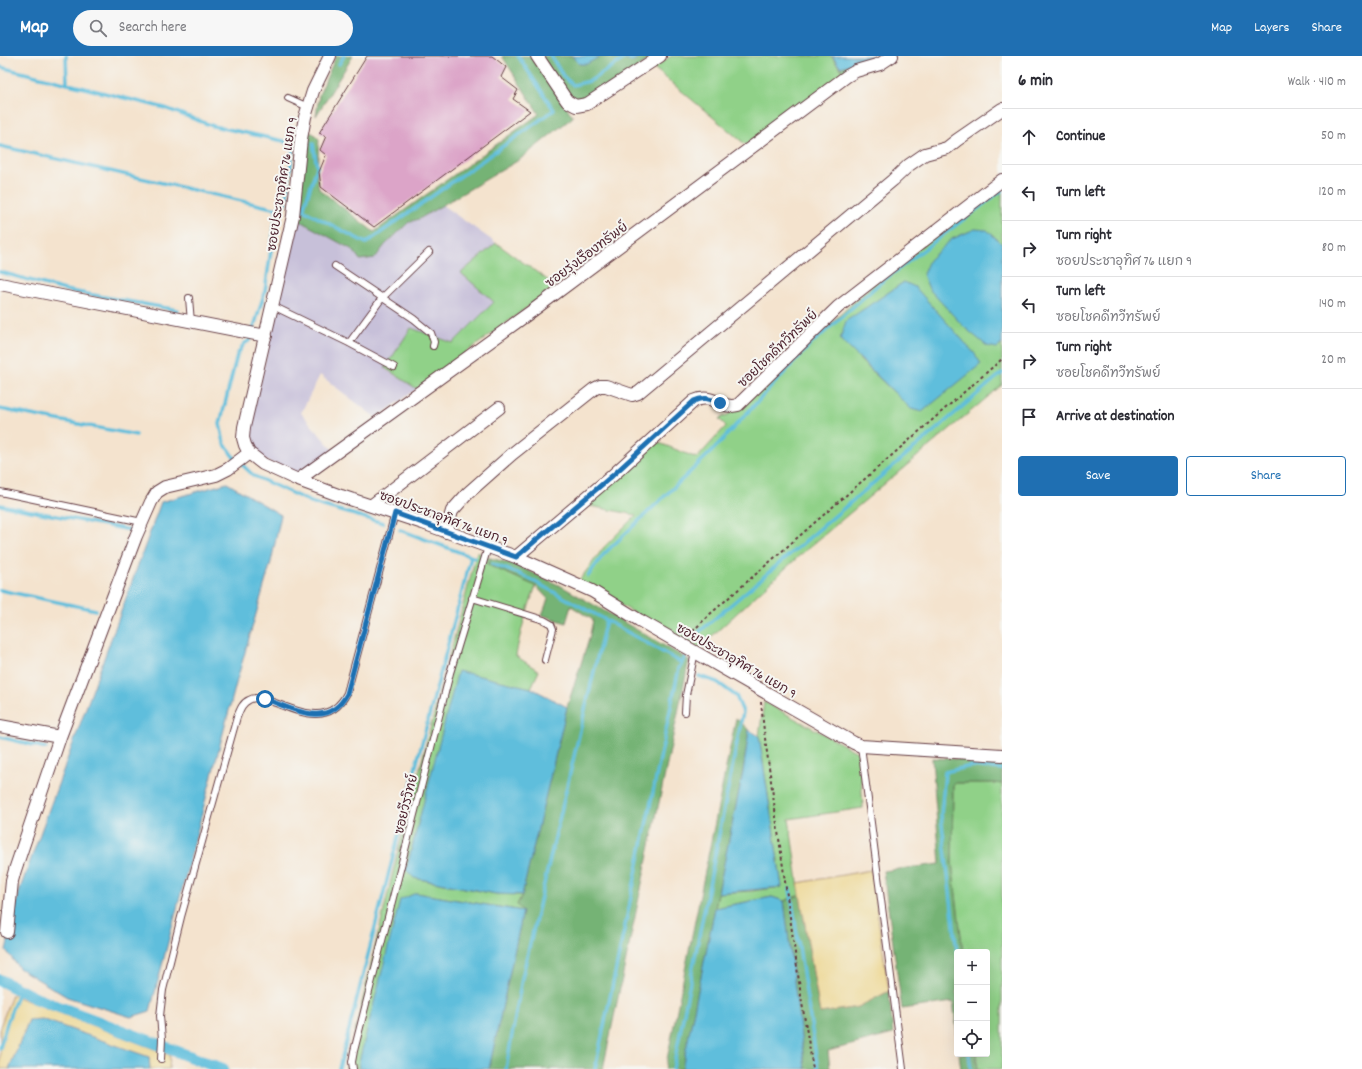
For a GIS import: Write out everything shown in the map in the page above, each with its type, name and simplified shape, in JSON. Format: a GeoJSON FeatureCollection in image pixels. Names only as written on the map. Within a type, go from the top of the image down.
{"type":"FeatureCollection","features":[{"type":"Feature","properties":{"kind":"street","name":"ซอยประชาอุทิศ 76 แยก 9"},"geometry":{"type":"LineString","coordinates":[[330,56],[313,91],[301,139],[293,216],[244,427],[244,445],[249,453],[263,464],[298,480],[516,557],[592,591],[844,738],[861,746],[1002,755]]}},
{"type":"Feature","properties":{"kind":"street"},"geometry":{"type":"LineString","coordinates":[[537,56],[567,101],[576,106],[587,104],[660,56]]}},
{"type":"Feature","properties":{"kind":"street","name":"ซอยรุ่งเรืองทรัพย์"},"geometry":{"type":"LineString","coordinates":[[298,480],[532,311],[847,76],[856,71],[880,64],[892,56]]}},
{"type":"Feature","properties":{"kind":"street"},"geometry":{"type":"LineString","coordinates":[[446,532],[452,511],[468,492],[512,454],[594,389],[600,386],[606,386],[632,395],[638,393],[887,185],[908,165],[925,154],[947,148],[1002,109]]}},
{"type":"Feature","properties":{"kind":"street","name":"ซอยโชคดีทวีทรัพย์"},"geometry":{"type":"LineString","coordinates":[[516,557],[612,476],[694,401],[700,398],[709,398],[730,407],[738,405],[838,307],[1002,180]]}},
{"type":"Feature","properties":{"kind":"street"},"geometry":{"type":"LineString","coordinates":[[0,284],[266,336]]}},
{"type":"Feature","properties":{"kind":"street"},"geometry":{"type":"LineString","coordinates":[[372,506],[499,408]]}},
{"type":"Feature","properties":{"kind":"street"},"geometry":{"type":"LineString","coordinates":[[7,932],[12,881],[60,737],[151,502],[157,492],[165,487],[216,475],[228,469],[249,453]]}},
{"type":"Feature","properties":{"kind":"street"},"geometry":{"type":"LineString","coordinates":[[0,726],[60,737]]}},
{"type":"Feature","properties":{"kind":"lane"},"geometry":{"type":"LineString","coordinates":[[288,98],[308,107]]}},
{"type":"Feature","properties":{"kind":"lane"},"geometry":{"type":"LineString","coordinates":[[349,343],[382,298],[429,252]]}},
{"type":"Feature","properties":{"kind":"lane"},"geometry":{"type":"LineString","coordinates":[[335,266],[414,319],[431,333],[434,342],[432,346]]}},
{"type":"Feature","properties":{"kind":"lane"},"geometry":{"type":"LineString","coordinates":[[189,298],[192,322]]}},
{"type":"Feature","properties":{"kind":"lane"},"geometry":{"type":"LineString","coordinates":[[273,306],[394,367]]}},
{"type":"Feature","properties":{"kind":"lane"},"geometry":{"type":"LineString","coordinates":[[0,492],[142,522]]}},
{"type":"Feature","properties":{"kind":"lane"},"geometry":{"type":"LineString","coordinates":[[161,1059],[162,1039],[160,1016],[163,990],[181,917],[237,717],[242,705],[249,699],[265,699],[309,714],[318,715],[336,708],[343,702],[347,694],[395,513]]}},
{"type":"Feature","properties":{"kind":"lane","name":"ซอยวีรวิทย์"},"geometry":{"type":"LineString","coordinates":[[353,1069],[352,1062],[354,1051],[370,985],[450,673],[488,547]]}},
{"type":"Feature","properties":{"kind":"lane"},"geometry":{"type":"LineString","coordinates":[[472,598],[544,620],[551,624],[553,629],[545,660]]}},
{"type":"Feature","properties":{"kind":"lane"},"geometry":{"type":"LineString","coordinates":[[685,712],[686,695],[695,652]]}},
{"type":"Feature","properties":{"kind":"lane"},"geometry":{"type":"LineString","coordinates":[[861,746],[903,1069]]}},
{"type":"Feature","properties":{"kind":"path"},"geometry":{"type":"LineString","coordinates":[[683,645],[696,628],[709,615],[1002,359]]}},
{"type":"Feature","properties":{"kind":"path"},"geometry":{"type":"LineString","coordinates":[[760,689],[764,730],[802,1003],[813,1069]]}},
{"type":"Feature","properties":{"kind":"shaded area"},"geometry":{"type":"Polygon","coordinates":[[[442,205],[496,243],[461,273],[494,302],[453,343],[411,328],[385,369],[417,389],[376,418],[320,375],[301,413],[333,450],[298,475],[262,459],[251,449],[247,437],[298,220],[353,250],[375,258],[385,245],[409,222],[419,219],[442,205]]]}},
{"type":"Feature","properties":{"kind":"green space"},"geometry":{"type":"Polygon","coordinates":[[[336,56],[353,56],[316,116],[319,95],[336,56]]]}},
{"type":"Feature","properties":{"kind":"green space"},"geometry":{"type":"Polygon","coordinates":[[[502,56],[533,56],[573,117],[519,160],[419,219],[409,222],[385,245],[375,258],[360,260],[353,250],[298,220],[307,133],[313,133],[319,139],[317,177],[319,189],[374,232],[539,114],[502,56]]]}},
{"type":"Feature","properties":{"kind":"green space"},"geometry":{"type":"Polygon","coordinates":[[[541,56],[572,56],[579,64],[582,64],[588,63],[600,57],[616,58],[632,62],[641,56],[655,56],[586,101],[577,102],[568,98],[541,56]]]}},
{"type":"Feature","properties":{"kind":"green space"},"geometry":{"type":"Polygon","coordinates":[[[671,56],[831,56],[844,74],[746,145],[654,68],[671,56]]]}},
{"type":"Feature","properties":{"kind":"green space"},"geometry":{"type":"Polygon","coordinates":[[[874,56],[887,56],[844,74],[840,67],[868,60],[874,56]]]}},
{"type":"Feature","properties":{"kind":"green space"},"geometry":{"type":"Polygon","coordinates":[[[1002,181],[1002,244],[989,233],[978,230],[952,239],[997,348],[1002,344],[1002,385],[799,556],[699,648],[578,582],[604,547],[636,515],[585,505],[657,442],[697,458],[726,426],[719,419],[731,413],[754,395],[873,284],[1002,181]],[[904,282],[847,321],[860,360],[911,408],[922,412],[904,282]]]}},
{"type":"Feature","properties":{"kind":"green space"},"geometry":{"type":"Polygon","coordinates":[[[496,243],[556,286],[417,389],[385,368],[411,328],[453,343],[494,302],[461,273],[496,243]]]}},
{"type":"Feature","properties":{"kind":"green space"},"geometry":{"type":"Polygon","coordinates":[[[477,552],[490,558],[488,565],[536,586],[524,621],[516,656],[539,671],[531,688],[459,672],[406,870],[414,878],[496,894],[522,895],[517,905],[523,911],[416,893],[359,1062],[360,1069],[346,1069],[398,851],[477,552]]]}},
{"type":"Feature","properties":{"kind":"green space"},"geometry":{"type":"Polygon","coordinates":[[[490,558],[514,564],[563,587],[689,660],[603,1069],[489,1069],[523,911],[517,905],[522,895],[567,707],[589,639],[593,620],[571,606],[566,623],[542,615],[548,599],[536,586],[488,565],[490,558]]]}},
{"type":"Feature","properties":{"kind":"green space"},"geometry":{"type":"Polygon","coordinates":[[[764,702],[857,752],[860,758],[863,808],[789,819],[800,895],[784,901],[772,897],[715,908],[718,893],[782,887],[759,736],[764,702]]]}},
{"type":"Feature","properties":{"kind":"green space"},"geometry":{"type":"Polygon","coordinates":[[[736,718],[749,730],[743,772],[682,1069],[665,1069],[736,718]]]}},
{"type":"Feature","properties":{"kind":"green space"},"geometry":{"type":"Polygon","coordinates":[[[932,758],[1002,761],[1002,784],[953,783],[952,863],[963,949],[954,949],[954,1010],[953,1002],[902,1009],[883,871],[940,864],[932,758]]]}},
{"type":"Feature","properties":{"kind":"green space"},"geometry":{"type":"Polygon","coordinates":[[[953,783],[1002,784],[1002,1069],[978,1069],[976,1057],[990,1057],[990,949],[963,949],[952,863],[953,783]]]}},
{"type":"Feature","properties":{"kind":"green space"},"geometry":{"type":"Polygon","coordinates":[[[800,895],[820,1013],[858,1007],[889,991],[893,1034],[828,1051],[830,1069],[805,1069],[784,901],[800,895]]]}},
{"type":"Feature","properties":{"kind":"green space"},"geometry":{"type":"Polygon","coordinates":[[[959,1057],[976,1057],[978,1069],[961,1069],[959,1057]]]}},
{"type":"Feature","properties":{"kind":"sand"},"geometry":{"type":"Polygon","coordinates":[[[871,870],[889,991],[858,1007],[820,1013],[798,883],[871,870]]]}},
{"type":"Feature","properties":{"kind":"sand"},"geometry":{"type":"Polygon","coordinates":[[[12,995],[170,1055],[169,1069],[150,1069],[149,1057],[29,1020],[9,1069],[0,1069],[0,1027],[12,995]]]}},
{"type":"Feature","properties":{"kind":"water"},"geometry":{"type":"Polygon","coordinates":[[[572,56],[601,56],[587,64],[579,64],[572,56]]]}},
{"type":"Feature","properties":{"kind":"water"},"geometry":{"type":"Polygon","coordinates":[[[641,56],[632,62],[615,57],[641,56]]]}},
{"type":"Feature","properties":{"kind":"water"},"geometry":{"type":"Polygon","coordinates":[[[832,56],[874,56],[868,60],[840,67],[832,56]]]}},
{"type":"Feature","properties":{"kind":"water"},"geometry":{"type":"Polygon","coordinates":[[[975,229],[987,230],[1002,244],[1002,344],[997,348],[987,346],[964,327],[929,289],[923,274],[929,260],[952,239],[975,229]]]}},
{"type":"Feature","properties":{"kind":"water"},"geometry":{"type":"Polygon","coordinates":[[[904,282],[915,287],[975,354],[981,364],[922,412],[911,409],[840,339],[846,321],[904,282]]]}},
{"type":"Feature","properties":{"kind":"water"},"geometry":{"type":"Polygon","coordinates":[[[227,483],[281,515],[271,562],[237,680],[150,1011],[131,1017],[67,997],[19,968],[6,950],[20,889],[161,502],[227,483]]]}},
{"type":"Feature","properties":{"kind":"water"},"geometry":{"type":"Polygon","coordinates":[[[458,671],[531,688],[567,707],[522,895],[496,894],[414,878],[406,870],[458,671]]]}},
{"type":"Feature","properties":{"kind":"water"},"geometry":{"type":"Polygon","coordinates":[[[749,730],[759,736],[782,887],[718,893],[743,772],[749,730]]]}},
{"type":"Feature","properties":{"kind":"water"},"geometry":{"type":"Polygon","coordinates":[[[416,893],[523,911],[489,1069],[360,1069],[359,1062],[400,900],[416,893]]]}},
{"type":"Feature","properties":{"kind":"water"},"geometry":{"type":"Polygon","coordinates":[[[772,897],[784,901],[805,1069],[682,1069],[715,908],[772,897]]]}},
{"type":"Feature","properties":{"kind":"water"},"geometry":{"type":"Polygon","coordinates":[[[42,1019],[149,1057],[150,1069],[9,1069],[29,1020],[42,1019]]]}},
{"type":"Feature","properties":{"kind":"building"},"geometry":{"type":"Polygon","coordinates":[[[367,56],[492,56],[506,67],[501,77],[518,90],[513,99],[530,111],[374,227],[321,187],[319,172],[326,155],[320,150],[326,136],[319,133],[367,56]]]}},
{"type":"Feature","properties":{"kind":"waterway"},"geometry":{"type":"LineString","coordinates":[[66,56],[67,83]]}},
{"type":"Feature","properties":{"kind":"waterway"},"geometry":{"type":"LineString","coordinates":[[339,64],[344,56]]}},
{"type":"Feature","properties":{"kind":"waterway"},"geometry":{"type":"LineString","coordinates":[[313,143],[317,167],[303,210],[366,243],[554,110],[518,56]]}},
{"type":"Feature","properties":{"kind":"waterway"},"geometry":{"type":"LineString","coordinates":[[551,56],[563,76],[573,85],[590,81],[628,56]]}},
{"type":"Feature","properties":{"kind":"waterway"},"geometry":{"type":"LineString","coordinates":[[0,67],[165,108],[213,126],[284,141],[293,148],[286,202],[277,209],[265,291],[250,340],[244,344],[237,355],[220,424],[224,443],[232,455],[254,476],[313,503],[383,523]]}},
{"type":"Feature","properties":{"kind":"waterway"},"geometry":{"type":"LineString","coordinates":[[0,146],[277,209]]}},
{"type":"Feature","properties":{"kind":"waterway"},"geometry":{"type":"LineString","coordinates":[[588,576],[604,554],[711,452],[810,345],[880,283],[1002,190]]}},
{"type":"Feature","properties":{"kind":"waterway"},"geometry":{"type":"LineString","coordinates":[[0,272],[65,290],[178,310]]}},
{"type":"Feature","properties":{"kind":"waterway"},"geometry":{"type":"LineString","coordinates":[[695,640],[699,632],[1002,373]]}},
{"type":"Feature","properties":{"kind":"waterway"},"geometry":{"type":"LineString","coordinates":[[0,409],[136,435]]}},
{"type":"Feature","properties":{"kind":"waterway"},"geometry":{"type":"LineString","coordinates":[[0,505],[130,530]]}},
{"type":"Feature","properties":{"kind":"waterway"},"geometry":{"type":"LineString","coordinates":[[400,530],[475,558]]}},
{"type":"Feature","properties":{"kind":"waterway"},"geometry":{"type":"LineString","coordinates":[[339,1069],[471,557]]}},
{"type":"Feature","properties":{"kind":"waterway"},"geometry":{"type":"LineString","coordinates":[[492,564],[522,575],[682,663]]}},
{"type":"Feature","properties":{"kind":"waterway"},"geometry":{"type":"LineString","coordinates":[[0,590],[96,610]]}},
{"type":"Feature","properties":{"kind":"waterway"},"geometry":{"type":"LineString","coordinates":[[506,1069],[522,978],[606,620]]}},
{"type":"Feature","properties":{"kind":"waterway"},"geometry":{"type":"LineString","coordinates":[[595,1069],[679,668],[685,657]]}},
{"type":"Feature","properties":{"kind":"waterway"},"geometry":{"type":"LineString","coordinates":[[673,1069],[743,712],[736,696],[717,682],[699,676]]}},
{"type":"Feature","properties":{"kind":"waterway"},"geometry":{"type":"LineString","coordinates":[[0,737],[46,748]]}},
{"type":"Feature","properties":{"kind":"waterway"},"geometry":{"type":"LineString","coordinates":[[957,949],[941,815],[945,772],[971,766],[1002,769]]}},
{"type":"Feature","properties":{"kind":"waterway"},"geometry":{"type":"LineString","coordinates":[[790,889],[818,1069]]}},
{"type":"Feature","properties":{"kind":"waterway"},"geometry":{"type":"LineString","coordinates":[[0,980],[35,998],[223,1069]]}},
{"type":"Feature","properties":{"kind":"waterway"},"geometry":{"type":"LineString","coordinates":[[0,1048],[19,990]]}},
{"type":"Feature","properties":{"kind":"waterway"},"geometry":{"type":"LineString","coordinates":[[969,1057],[971,1069]]}},
{"type":"Feature","properties":{"kind":"route"},"geometry":{"type":"LineString","coordinates":[[265,699],[309,714],[318,715],[336,708],[343,702],[347,694],[395,513],[516,557],[612,476],[694,401],[700,398],[709,398],[720,403]]}}]}
